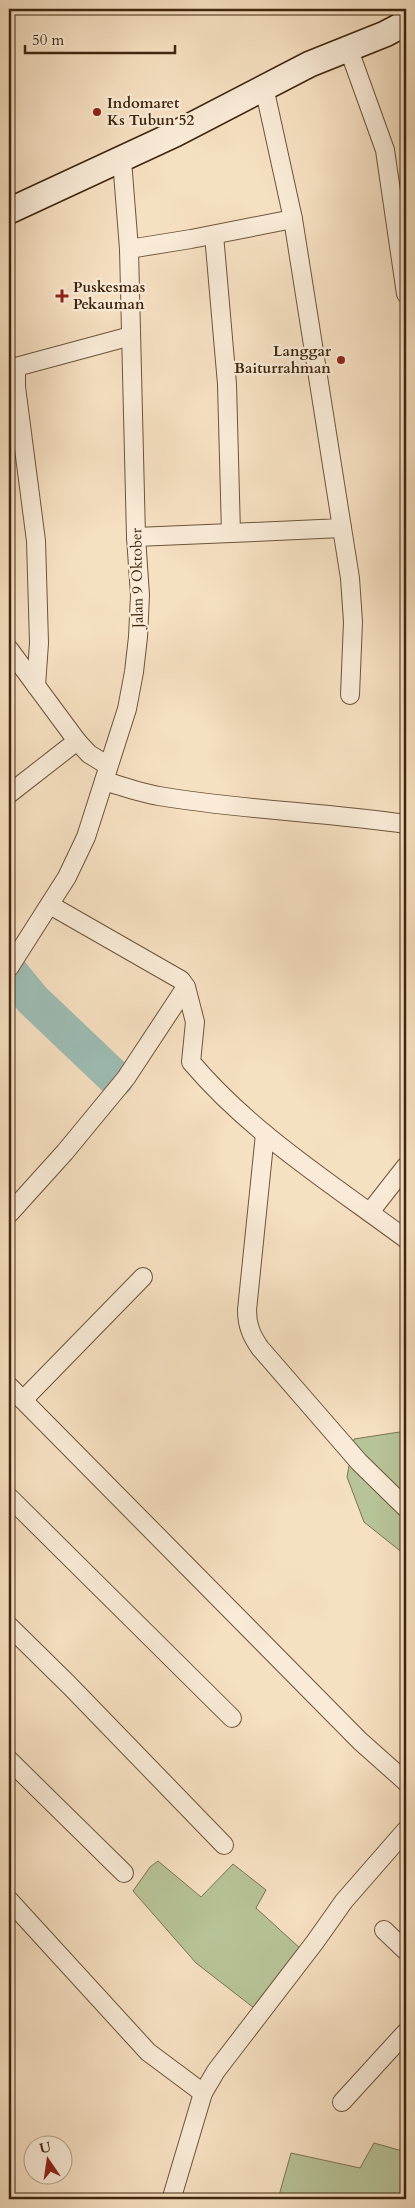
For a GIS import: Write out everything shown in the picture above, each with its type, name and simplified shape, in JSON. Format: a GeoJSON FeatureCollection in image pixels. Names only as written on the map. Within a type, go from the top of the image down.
{"type":"FeatureCollection","features":[{"type":"Feature","properties":{"kind":"main road"},"geometry":{"type":"LineString","coordinates":[[9,211],[122,160],[310,64],[349,50],[406,23]]}},
{"type":"Feature","properties":{"kind":"street"},"geometry":{"type":"LineString","coordinates":[[349,50],[385,150],[406,294]]}},
{"type":"Feature","properties":{"kind":"street"},"geometry":{"type":"LineString","coordinates":[[264,87],[293,219],[350,578],[353,622],[350,695]]}},
{"type":"Feature","properties":{"kind":"street","name":"Jalan 9 Oktober"},"geometry":{"type":"LineString","coordinates":[[12,964],[67,877],[86,837],[127,709],[136,654],[140,595],[136,537],[129,249],[122,160]]}},
{"type":"Feature","properties":{"kind":"street"},"geometry":{"type":"LineString","coordinates":[[129,249],[293,219]]}},
{"type":"Feature","properties":{"kind":"street"},"geometry":{"type":"LineString","coordinates":[[214,234],[228,384],[231,533]]}},
{"type":"Feature","properties":{"kind":"street"},"geometry":{"type":"LineString","coordinates":[[36,686],[39,643],[36,541],[16,387],[16,367],[131,336]]}},
{"type":"Feature","properties":{"kind":"street"},"geometry":{"type":"LineString","coordinates":[[136,537],[342,528]]}},
{"type":"Feature","properties":{"kind":"street"},"geometry":{"type":"LineString","coordinates":[[9,649],[77,742],[106,773],[157,796],[216,804],[351,816],[406,824]]}},
{"type":"Feature","properties":{"kind":"street"},"geometry":{"type":"LineString","coordinates":[[9,794],[77,742]]}},
{"type":"Feature","properties":{"kind":"street"},"geometry":{"type":"LineString","coordinates":[[50,905],[176,976],[186,987],[195,1022],[191,1062],[239,1111],[265,1134],[406,1239]]}},
{"type":"Feature","properties":{"kind":"street"},"geometry":{"type":"LineString","coordinates":[[9,1214],[65,1152],[122,1083],[186,987]]}},
{"type":"Feature","properties":{"kind":"street"},"geometry":{"type":"LineString","coordinates":[[265,1134],[247,1310],[250,1334],[359,1462],[406,1508]]}},
{"type":"Feature","properties":{"kind":"street"},"geometry":{"type":"LineString","coordinates":[[370,1212],[406,1166]]}},
{"type":"Feature","properties":{"kind":"street"},"geometry":{"type":"LineString","coordinates":[[23,1400],[143,1277]]}},
{"type":"Feature","properties":{"kind":"street"},"geometry":{"type":"LineString","coordinates":[[9,1386],[360,1740],[406,1782]]}},
{"type":"Feature","properties":{"kind":"street"},"geometry":{"type":"LineString","coordinates":[[9,1497],[232,1718]]}},
{"type":"Feature","properties":{"kind":"street"},"geometry":{"type":"LineString","coordinates":[[9,1626],[69,1684],[224,1845]]}},
{"type":"Feature","properties":{"kind":"street"},"geometry":{"type":"LineString","coordinates":[[9,1760],[124,1873]]}},
{"type":"Feature","properties":{"kind":"street"},"geometry":{"type":"LineString","coordinates":[[172,2197],[203,2093],[216,2071],[344,1901],[406,1830]]}},
{"type":"Feature","properties":{"kind":"street"},"geometry":{"type":"LineString","coordinates":[[9,1900],[148,2052],[203,2093]]}},
{"type":"Feature","properties":{"kind":"street"},"geometry":{"type":"LineString","coordinates":[[384,1930],[406,1951]]}},
{"type":"Feature","properties":{"kind":"street"},"geometry":{"type":"LineString","coordinates":[[342,2102],[406,2032]]}},
{"type":"Feature","properties":{"kind":"green space"},"geometry":{"type":"Polygon","coordinates":[[[406,1431],[406,1554],[404,1554],[364,1522],[347,1477],[354,1439],[406,1431]]]}},
{"type":"Feature","properties":{"kind":"green space"},"geometry":{"type":"Polygon","coordinates":[[[158,1861],[201,1897],[233,1864],[266,1890],[256,1908],[302,1950],[254,2008],[196,1963],[133,1891],[150,1867],[158,1861]]]}},
{"type":"Feature","properties":{"kind":"green space"},"geometry":{"type":"Polygon","coordinates":[[[374,2143],[406,2152],[406,2199],[278,2199],[291,2153],[360,2168],[374,2143]]]}},
{"type":"Feature","properties":{"kind":"waterway"},"geometry":{"type":"LineString","coordinates":[[9,971],[33,1000],[116,1079]]}},
{"type":"Feature","properties":{"kind":"place","name":"Indomaret Ks Tubun 52"},"geometry":{"type":"Point","coordinates":[97,112]}},
{"type":"Feature","properties":{"kind":"place","name":"Puskesmas Pekauman"},"geometry":{"type":"Point","coordinates":[62,296]}},
{"type":"Feature","properties":{"kind":"place","name":"Langgar Baiturrahman"},"geometry":{"type":"Point","coordinates":[341,360]}}]}
